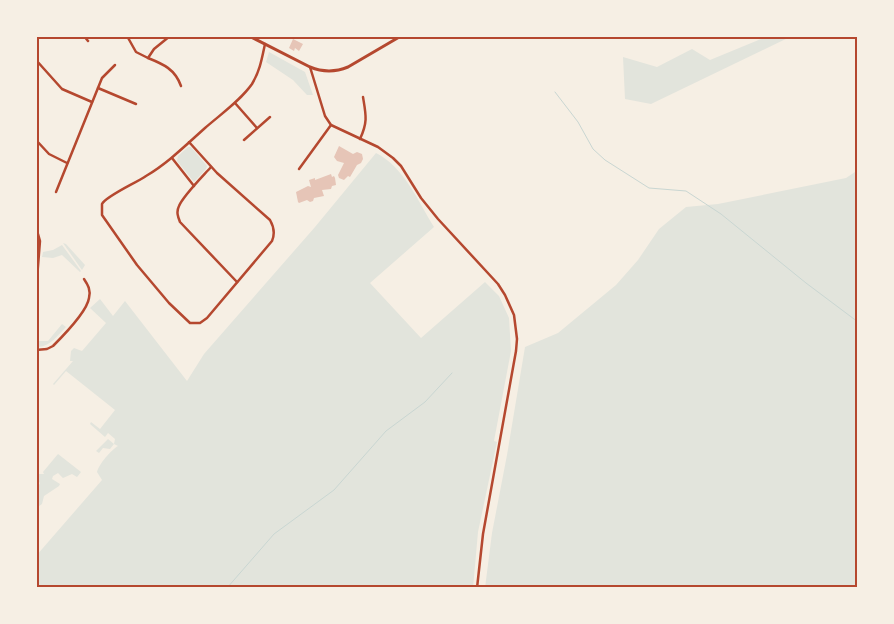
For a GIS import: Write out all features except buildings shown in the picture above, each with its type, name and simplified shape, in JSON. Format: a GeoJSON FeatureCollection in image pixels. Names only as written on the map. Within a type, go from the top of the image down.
{"type":"FeatureCollection","features":[{"type":"Feature","properties":{"kind":"main road"},"geometry":{"type":"LineString","coordinates":[[249,36],[310,67],[320,70],[342,69],[401,36]]}},
{"type":"Feature","properties":{"kind":"street"},"geometry":{"type":"LineString","coordinates":[[84,36],[88,41]]}},
{"type":"Feature","properties":{"kind":"street"},"geometry":{"type":"LineString","coordinates":[[127,36],[136,52],[168,67],[177,76],[181,86]]}},
{"type":"Feature","properties":{"kind":"street"},"geometry":{"type":"LineString","coordinates":[[148,58],[154,49],[170,36]]}},
{"type":"Feature","properties":{"kind":"street"},"geometry":{"type":"LineString","coordinates":[[189,142],[211,167],[266,216],[273,225],[274,234],[272,241],[205,320],[194,324],[184,318],[153,285],[102,216],[101,208],[104,201],[108,198],[147,176],[172,158],[189,142],[235,103],[246,92],[256,77],[262,62],[265,44]]}},
{"type":"Feature","properties":{"kind":"street"},"geometry":{"type":"LineString","coordinates":[[36,60],[62,89],[92,102]]}},
{"type":"Feature","properties":{"kind":"street"},"geometry":{"type":"LineString","coordinates":[[56,192],[104,75],[115,65]]}},
{"type":"Feature","properties":{"kind":"street"},"geometry":{"type":"LineString","coordinates":[[310,67],[325,116],[331,125],[382,150],[401,166],[421,198],[438,219],[498,284],[514,315],[517,339],[516,350],[483,534],[477,588]]}},
{"type":"Feature","properties":{"kind":"street"},"geometry":{"type":"LineString","coordinates":[[98,88],[136,104]]}},
{"type":"Feature","properties":{"kind":"street"},"geometry":{"type":"LineString","coordinates":[[360,139],[367,119],[363,97]]}},
{"type":"Feature","properties":{"kind":"street"},"geometry":{"type":"LineString","coordinates":[[235,103],[257,128]]}},
{"type":"Feature","properties":{"kind":"street"},"geometry":{"type":"LineString","coordinates":[[244,140],[270,117]]}},
{"type":"Feature","properties":{"kind":"street"},"geometry":{"type":"LineString","coordinates":[[299,169],[331,125]]}},
{"type":"Feature","properties":{"kind":"street"},"geometry":{"type":"LineString","coordinates":[[36,140],[49,154],[67,163]]}},
{"type":"Feature","properties":{"kind":"street"},"geometry":{"type":"LineString","coordinates":[[172,158],[194,186]]}},
{"type":"Feature","properties":{"kind":"street"},"geometry":{"type":"LineString","coordinates":[[211,167],[178,206],[178,216],[180,222],[237,282]]}},
{"type":"Feature","properties":{"kind":"street"},"geometry":{"type":"LineString","coordinates":[[36,228],[40,241],[36,290]]}},
{"type":"Feature","properties":{"kind":"street"},"geometry":{"type":"LineString","coordinates":[[36,350],[46,349],[56,344],[83,311],[89,300],[90,292],[84,279]]}},
{"type":"Feature","properties":{"kind":"shaded area"},"geometry":{"type":"Polygon","coordinates":[[[768,36],[792,36],[651,104],[625,99],[623,57],[657,67],[692,49],[710,60],[768,36]]]}},
{"type":"Feature","properties":{"kind":"shaded area"},"geometry":{"type":"Polygon","coordinates":[[[269,52],[305,72],[313,95],[307,95],[293,80],[266,62],[269,52]]]}},
{"type":"Feature","properties":{"kind":"shaded area"},"geometry":{"type":"Polygon","coordinates":[[[188,147],[191,147],[207,166],[194,182],[177,161],[178,156],[188,147]]]}},
{"type":"Feature","properties":{"kind":"shaded area"},"geometry":{"type":"Polygon","coordinates":[[[376,153],[395,167],[409,185],[434,227],[370,283],[421,338],[485,282],[499,296],[509,318],[511,351],[494,441],[497,442],[478,532],[473,588],[36,588],[36,556],[102,480],[97,472],[100,465],[118,446],[114,444],[115,439],[108,433],[105,437],[90,424],[91,422],[100,429],[115,410],[66,371],[53,384],[73,361],[70,361],[71,351],[74,348],[82,351],[106,323],[90,308],[100,299],[113,316],[125,301],[187,381],[204,354],[315,227],[376,153]]]}},
{"type":"Feature","properties":{"kind":"shaded area"},"geometry":{"type":"Polygon","coordinates":[[[858,170],[858,588],[485,588],[492,533],[525,347],[558,333],[616,285],[638,260],[659,229],[686,207],[718,204],[846,178],[858,170]]]}},
{"type":"Feature","properties":{"kind":"shaded area"},"geometry":{"type":"Polygon","coordinates":[[[63,243],[85,265],[82,270],[63,243]]]}},
{"type":"Feature","properties":{"kind":"shaded area"},"geometry":{"type":"Polygon","coordinates":[[[62,245],[80,272],[62,255],[53,258],[42,257],[43,252],[53,250],[62,245]]]}},
{"type":"Feature","properties":{"kind":"shaded area"},"geometry":{"type":"Polygon","coordinates":[[[62,324],[66,327],[57,337],[47,345],[38,347],[36,341],[48,341],[62,324]]]}},
{"type":"Feature","properties":{"kind":"shaded area"},"geometry":{"type":"Polygon","coordinates":[[[108,439],[114,444],[110,449],[103,448],[99,453],[96,451],[108,439]]]}},
{"type":"Feature","properties":{"kind":"shaded area"},"geometry":{"type":"Polygon","coordinates":[[[58,454],[81,472],[77,477],[72,474],[63,478],[58,473],[53,476],[52,479],[60,484],[59,486],[44,496],[42,504],[36,508],[36,491],[40,483],[38,481],[39,474],[44,474],[43,472],[58,454]]]}},
{"type":"Feature","properties":{"kind":"waterway"},"geometry":{"type":"LineString","coordinates":[[555,92],[578,122],[593,149],[605,160],[649,188],[686,191],[721,214],[806,283],[858,322]]}},
{"type":"Feature","properties":{"kind":"waterway"},"geometry":{"type":"LineString","coordinates":[[227,588],[274,534],[334,490],[386,431],[425,402],[452,373]]}}]}
